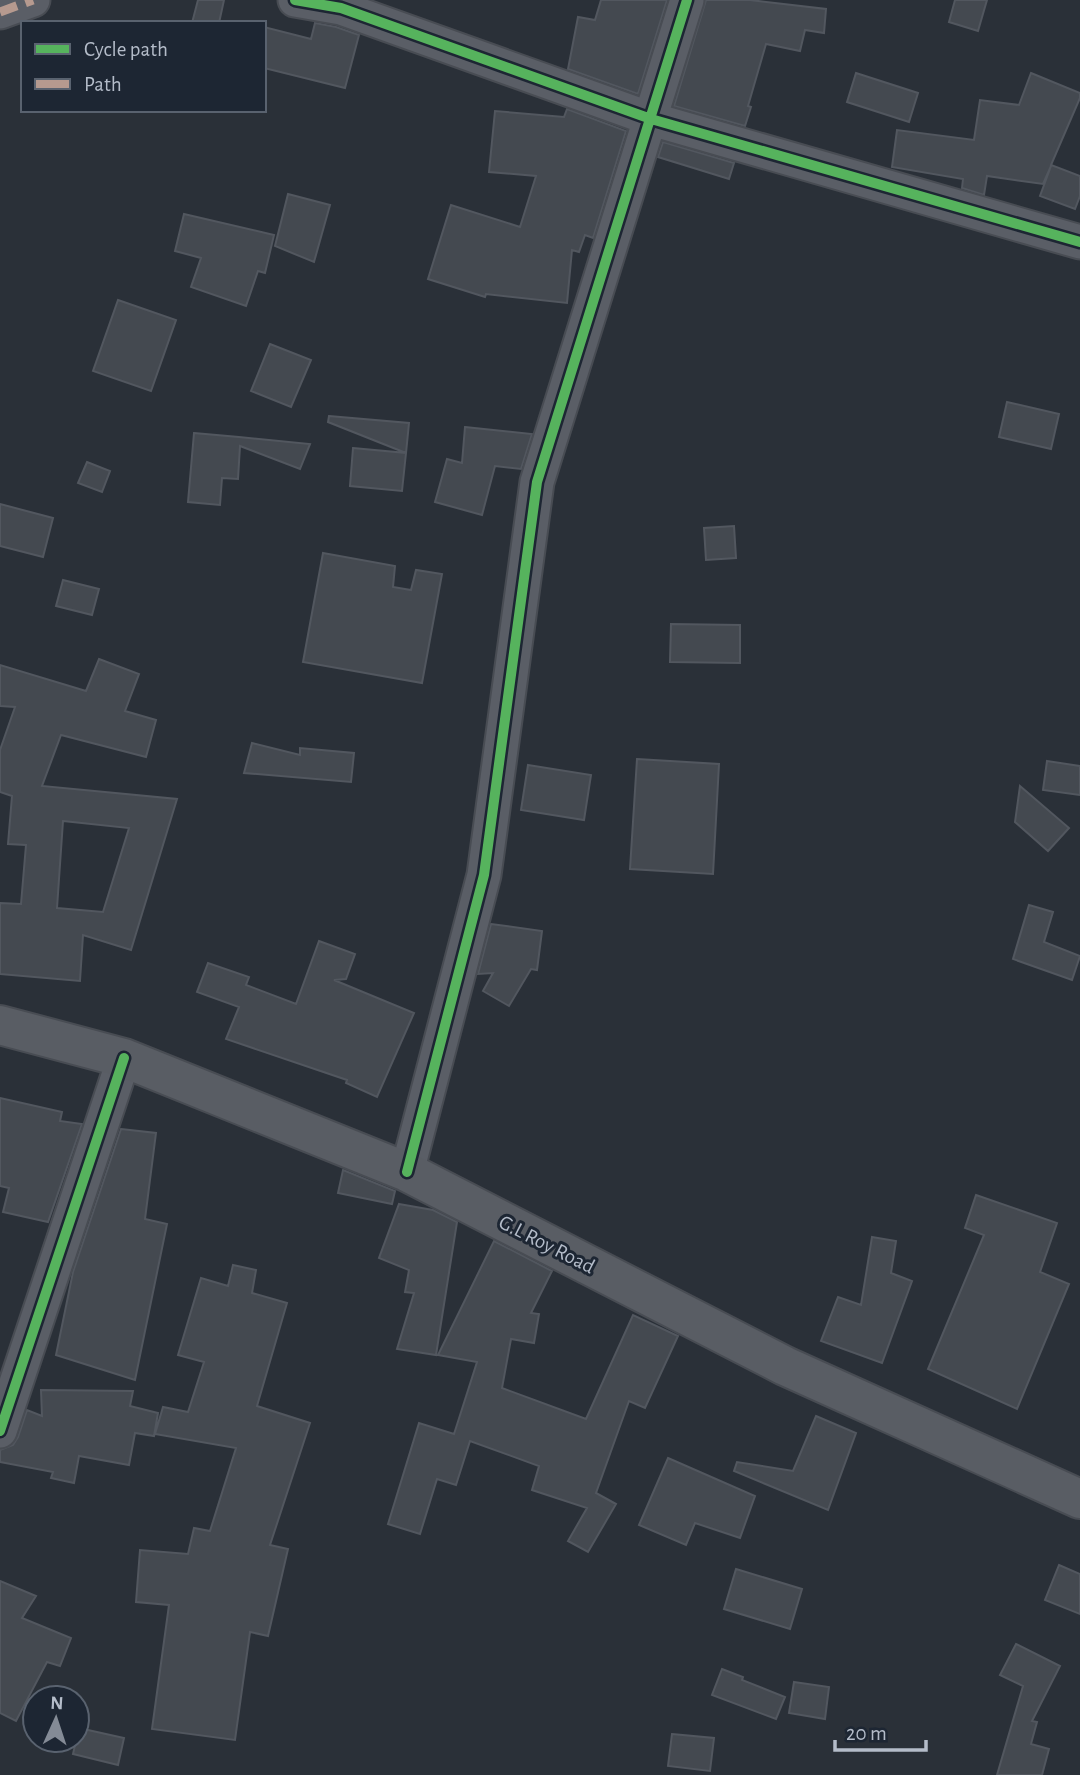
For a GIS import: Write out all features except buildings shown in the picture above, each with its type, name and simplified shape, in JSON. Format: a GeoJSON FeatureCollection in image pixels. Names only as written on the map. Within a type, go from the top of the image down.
{"type":"FeatureCollection","features":[{"type":"Feature","properties":{"kind":"main road","name":"G.L Roy Road"},"geometry":{"type":"LineString","coordinates":[[0,1025],[124,1058],[407,1172],[785,1366],[1080,1499]]}},
{"type":"Feature","properties":{"kind":"street"},"geometry":{"type":"LineString","coordinates":[[0,12],[33,0]]}},
{"type":"Feature","properties":{"kind":"street"},"geometry":{"type":"LineString","coordinates":[[295,0],[341,8],[651,119],[1080,242]]}},
{"type":"Feature","properties":{"kind":"street"},"geometry":{"type":"LineString","coordinates":[[407,1172],[484,875],[537,482],[687,0]]}},
{"type":"Feature","properties":{"kind":"street"},"geometry":{"type":"LineString","coordinates":[[0,1432],[124,1058]]}},
{"type":"Feature","properties":{"kind":"marked path"},"geometry":{"type":"LineString","coordinates":[[0,12],[33,0]]}},
{"type":"Feature","properties":{"kind":"cycle path"},"geometry":{"type":"LineString","coordinates":[[295,0],[341,8],[651,119],[1080,242]]}},
{"type":"Feature","properties":{"kind":"cycle path"},"geometry":{"type":"LineString","coordinates":[[407,1172],[484,875],[537,482],[687,0]]}},
{"type":"Feature","properties":{"kind":"cycle path"},"geometry":{"type":"LineString","coordinates":[[0,1431],[124,1058]]}}]}
